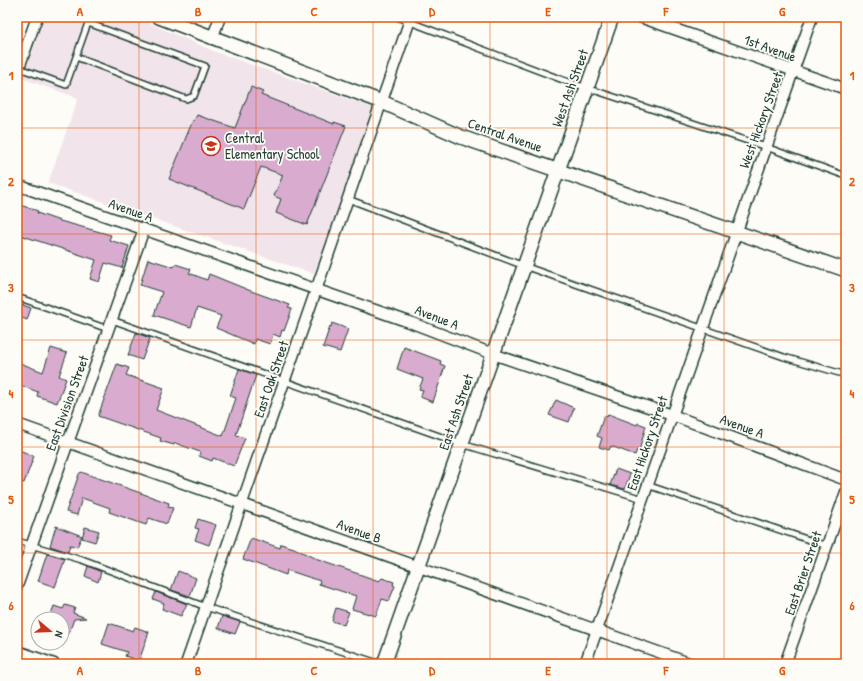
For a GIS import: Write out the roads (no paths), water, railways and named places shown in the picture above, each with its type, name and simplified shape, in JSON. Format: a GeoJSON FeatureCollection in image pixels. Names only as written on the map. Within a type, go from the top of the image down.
{"type":"FeatureCollection","features":[{"type":"Feature","properties":{"kind":"street"},"geometry":{"type":"LineString","coordinates":[[18,71],[37,17]]}},
{"type":"Feature","properties":{"kind":"street","name":"Central Avenue"},"geometry":{"type":"LineString","coordinates":[[159,17],[212,39],[382,102],[461,137],[846,270]]}},
{"type":"Feature","properties":{"kind":"street"},"geometry":{"type":"LineString","coordinates":[[212,39],[220,17]]}},
{"type":"Feature","properties":{"kind":"street","name":"West Ash Street"},"geometry":{"type":"LineString","coordinates":[[558,170],[612,17]]}},
{"type":"Feature","properties":{"kind":"street","name":"1st Avenue"},"geometry":{"type":"LineString","coordinates":[[640,17],[793,72],[846,89]]}},
{"type":"Feature","properties":{"kind":"street","name":"West Hickory Street"},"geometry":{"type":"LineString","coordinates":[[736,232],[812,17]]}},
{"type":"Feature","properties":{"kind":"street","name":"East Oak Street"},"geometry":{"type":"LineString","coordinates":[[186,664],[410,19]]}},
{"type":"Feature","properties":{"kind":"street","name":"East Ash Street"},"geometry":{"type":"LineString","coordinates":[[384,664],[558,170]]}},
{"type":"Feature","properties":{"kind":"street","name":"Avenue A"},"geometry":{"type":"LineString","coordinates":[[17,185],[317,290],[493,354],[672,415],[846,480]]}},
{"type":"Feature","properties":{"kind":"street","name":"East Division Street"},"geometry":{"type":"LineString","coordinates":[[17,586],[144,229]]}},
{"type":"Feature","properties":{"kind":"street","name":"East Hickory Street"},"geometry":{"type":"LineString","coordinates":[[585,664],[736,232]]}},
{"type":"Feature","properties":{"kind":"street","name":"Avenue B"},"geometry":{"type":"LineString","coordinates":[[17,424],[692,664]]}},
{"type":"Feature","properties":{"kind":"street","name":"East Brier Street"},"geometry":{"type":"LineString","coordinates":[[785,664],[846,492]]}},
{"type":"Feature","properties":{"kind":"street"},"geometry":{"type":"LineString","coordinates":[[17,651],[54,664]]}},
{"type":"Feature","properties":{"kind":"lane"},"geometry":{"type":"LineString","coordinates":[[397,17],[410,19],[587,88],[766,147],[846,176]]}},
{"type":"Feature","properties":{"kind":"lane"},"geometry":{"type":"LineString","coordinates":[[18,71],[66,85],[88,23],[205,66],[194,96],[186,99],[76,57]]}},
{"type":"Feature","properties":{"kind":"lane"},"geometry":{"type":"LineString","coordinates":[[348,199],[524,266],[784,357],[846,375]]}},
{"type":"Feature","properties":{"kind":"lane"},"geometry":{"type":"LineString","coordinates":[[17,297],[285,381],[462,444],[643,499]]}},
{"type":"Feature","properties":{"kind":"lane"},"geometry":{"type":"LineString","coordinates":[[647,485],[827,546]]}},
{"type":"Feature","properties":{"kind":"lane"},"geometry":{"type":"LineString","coordinates":[[17,540],[82,560],[206,607],[380,664]]}},
{"type":"Feature","properties":{"kind":"place","name":"Central Elementary School"},"geometry":{"type":"Point","coordinates":[211,146]}}]}
